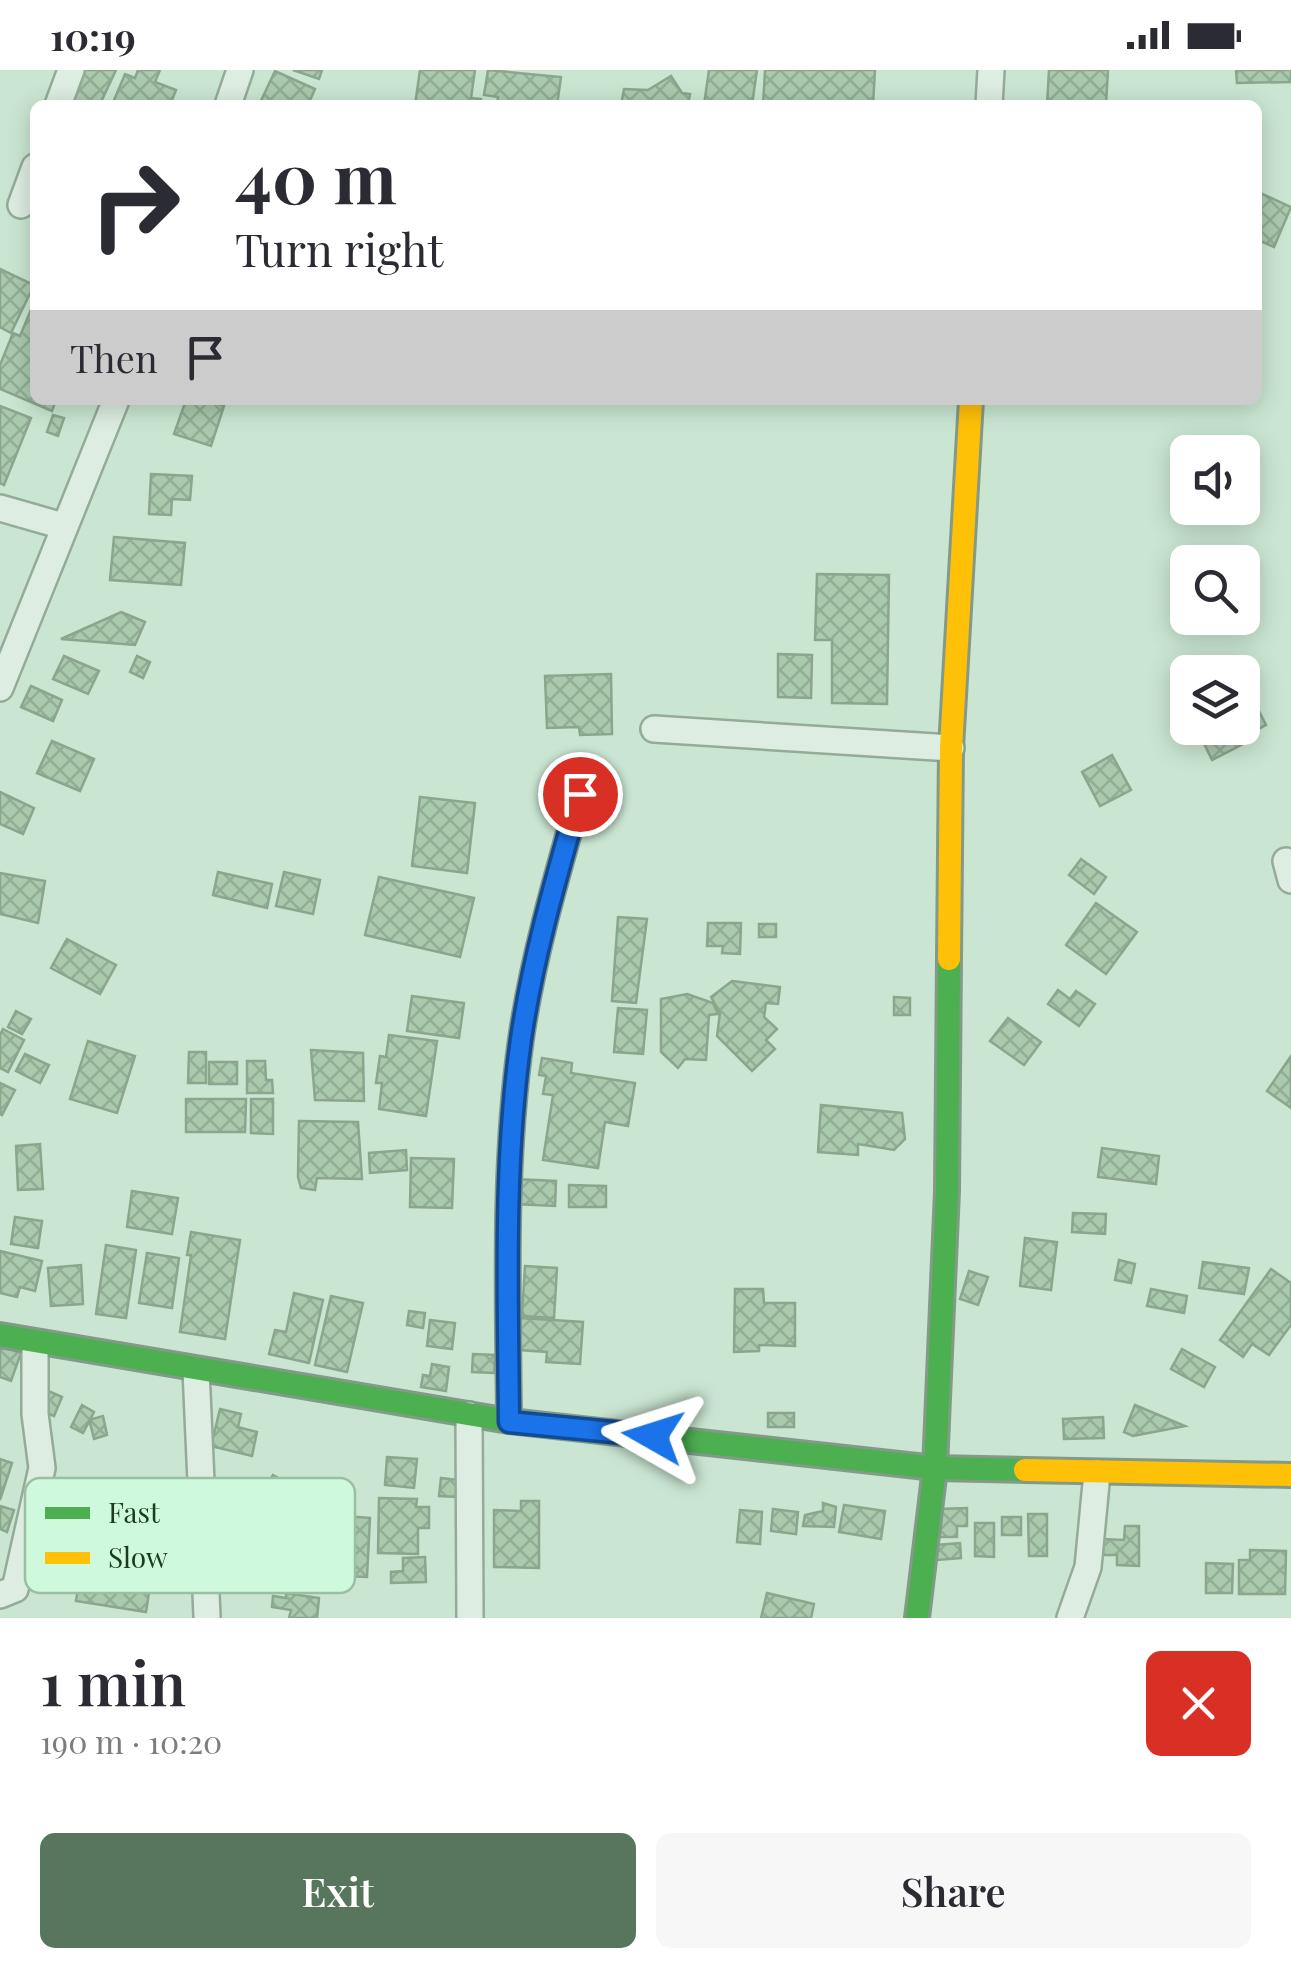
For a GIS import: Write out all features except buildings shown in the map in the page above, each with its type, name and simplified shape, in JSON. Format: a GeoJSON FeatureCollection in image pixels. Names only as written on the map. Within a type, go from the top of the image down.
{"type":"FeatureCollection","features":[{"type":"Feature","properties":{"kind":"street"},"geometry":{"type":"LineString","coordinates":[[60,100],[71,70]]}},
{"type":"Feature","properties":{"kind":"street"},"geometry":{"type":"LineString","coordinates":[[230,100],[240,70]]}},
{"type":"Feature","properties":{"kind":"street"},"geometry":{"type":"LineString","coordinates":[[989,100],[991,70]]}},
{"type":"Feature","properties":{"kind":"street"},"geometry":{"type":"LineString","coordinates":[[19,204],[30,179]]}},
{"type":"Feature","properties":{"kind":"street"},"geometry":{"type":"LineString","coordinates":[[0,688],[8,644],[114,405]]}},
{"type":"Feature","properties":{"kind":"street"},"geometry":{"type":"LineString","coordinates":[[917,1618],[936,1468],[947,1191],[950,748],[971,405]]}},
{"type":"Feature","properties":{"kind":"street"},"geometry":{"type":"LineString","coordinates":[[0,508],[63,526]]}},
{"type":"Feature","properties":{"kind":"street"},"geometry":{"type":"LineString","coordinates":[[654,730],[950,748]]}},
{"type":"Feature","properties":{"kind":"street"},"geometry":{"type":"LineString","coordinates":[[509,1422],[507,1229],[521,1040],[547,910],[580,794]]}},
{"type":"Feature","properties":{"kind":"street"},"geometry":{"type":"LineString","coordinates":[[0,1335],[509,1422],[936,1468],[1291,1475]]}},
{"type":"Feature","properties":{"kind":"street"},"geometry":{"type":"LineString","coordinates":[[35,1342],[34,1414],[42,1468],[40,1478]]}},
{"type":"Feature","properties":{"kind":"street"},"geometry":{"type":"LineString","coordinates":[[196,1370],[201,1478]]}},
{"type":"Feature","properties":{"kind":"street"},"geometry":{"type":"LineString","coordinates":[[469,1415],[470,1618]]}},
{"type":"Feature","properties":{"kind":"street"},"geometry":{"type":"LineString","coordinates":[[1070,1618],[1088,1567],[1098,1473]]}},
{"type":"Feature","properties":{"kind":"street"},"geometry":{"type":"LineString","coordinates":[[0,1595],[15,1589],[25,1544]]}},
{"type":"Feature","properties":{"kind":"traffic: fast"},"geometry":{"type":"LineString","coordinates":[[509,1421],[508,1230],[515,1087],[532,977],[580,794]]}},
{"type":"Feature","properties":{"kind":"traffic: fast"},"geometry":{"type":"LineString","coordinates":[[917,1618],[935,1468],[947,1191],[949,959]]}},
{"type":"Feature","properties":{"kind":"traffic: fast"},"geometry":{"type":"LineString","coordinates":[[0,1335],[509,1421],[935,1468],[1025,1470]]}},
{"type":"Feature","properties":{"kind":"traffic: slow"},"geometry":{"type":"LineString","coordinates":[[949,959],[951,748],[971,405]]}},
{"type":"Feature","properties":{"kind":"traffic: slow"},"geometry":{"type":"LineString","coordinates":[[1025,1470],[1291,1475]]}},
{"type":"Feature","properties":{"kind":"route"},"geometry":{"type":"LineString","coordinates":[[580,794],[547,910],[521,1040],[507,1229],[509,1422],[653,1436]]}}]}
